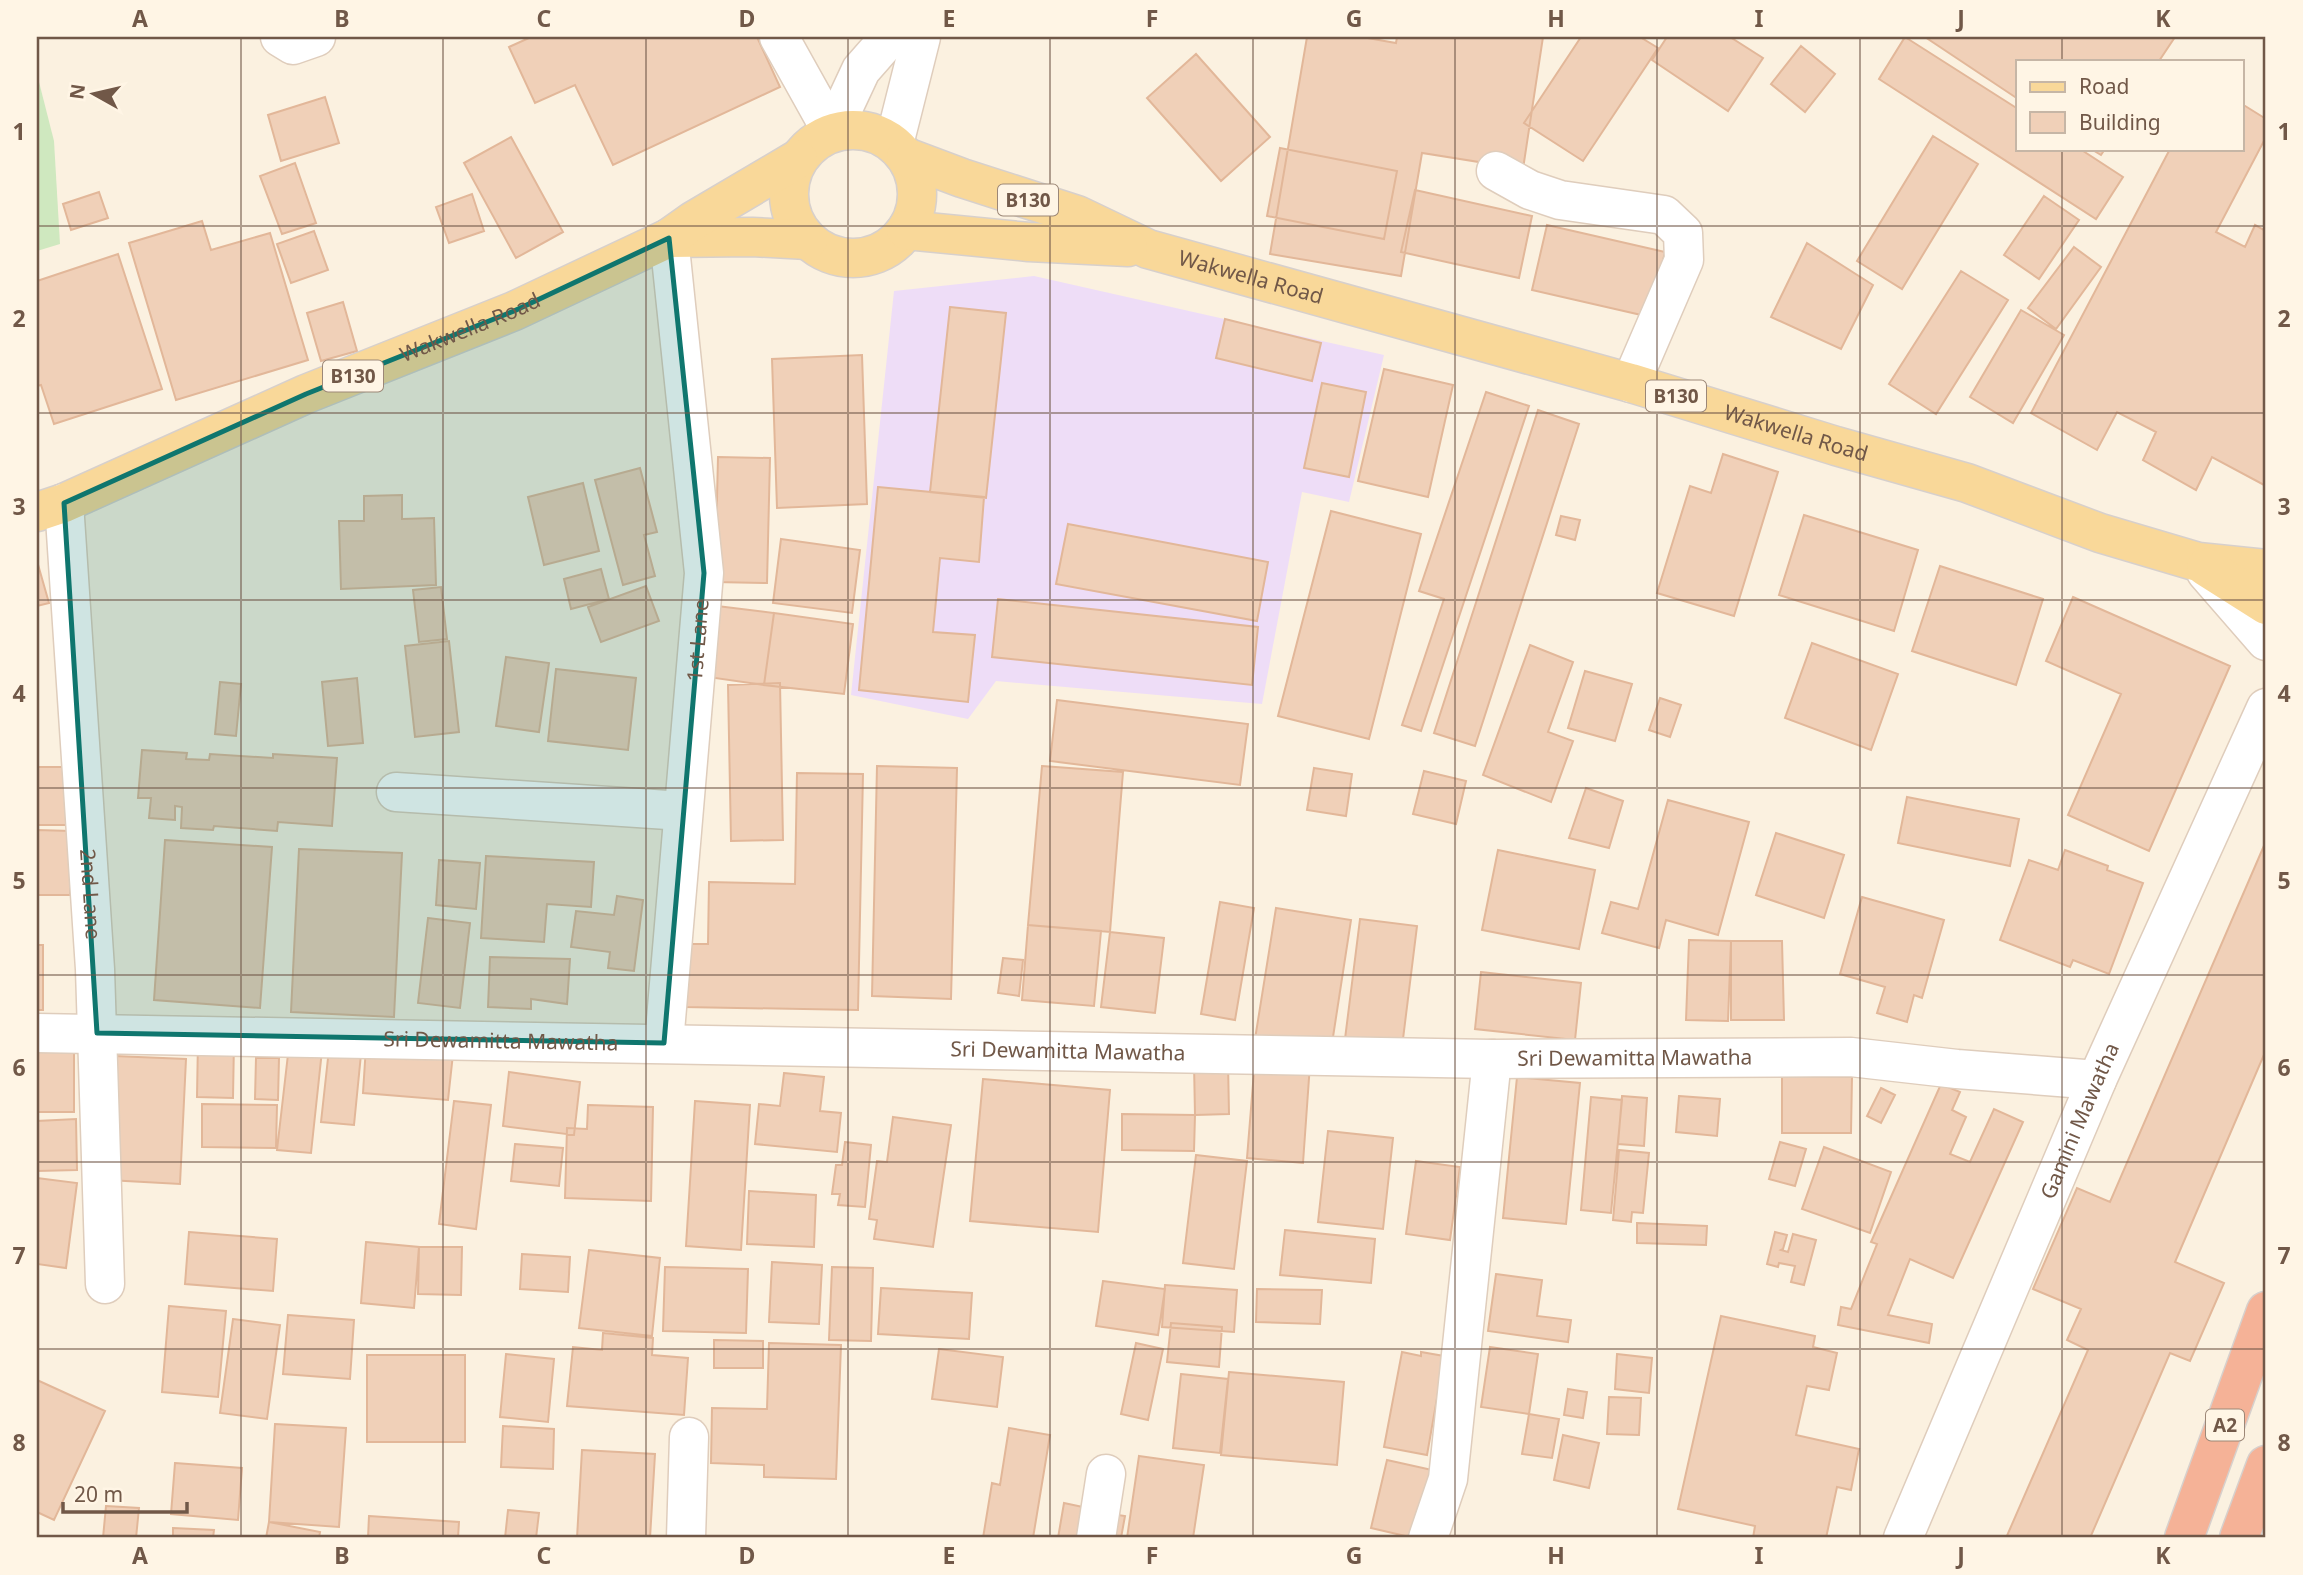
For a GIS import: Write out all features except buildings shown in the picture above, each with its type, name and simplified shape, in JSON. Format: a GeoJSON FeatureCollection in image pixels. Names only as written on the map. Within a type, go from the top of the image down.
{"type":"FeatureCollection","features":[{"type":"Feature","properties":{"kind":"highway","name":"A2"},"geometry":{"type":"LineString","coordinates":[[2183,1538],[2266,1311]]}},
{"type":"Feature","properties":{"kind":"highway"},"geometry":{"type":"LineString","coordinates":[[2239,1538],[2266,1465]]}},
{"type":"Feature","properties":{"kind":"main road"},"geometry":{"type":"LineString","coordinates":[[847,129],[867,130],[900,151],[914,174],[917,193],[914,212],[906,230],[891,246],[871,256],[849,258],[827,253],[808,240],[795,222],[789,202],[790,180],[798,159],[813,143],[832,132],[847,129]]}},
{"type":"Feature","properties":{"kind":"main road","name":"Wakwella Road"},"geometry":{"type":"LineString","coordinates":[[900,151],[962,178],[1077,215],[1148,248],[1631,383],[1967,483],[2099,533],[2198,562],[2266,569]]}},
{"type":"Feature","properties":{"kind":"main road","name":"Wakwella Road"},"geometry":{"type":"LineString","coordinates":[[50,508],[306,394],[514,311],[669,239],[693,221],[798,159]]}},
{"type":"Feature","properties":{"kind":"main road","name":"Wakwella Road"},"geometry":{"type":"LineString","coordinates":[[906,230],[1029,242],[1148,248]]}},
{"type":"Feature","properties":{"kind":"main road","name":"Wakwella Road"},"geometry":{"type":"LineString","coordinates":[[669,239],[752,237],[808,240]]}},
{"type":"Feature","properties":{"kind":"main road","name":"Wakwella Road"},"geometry":{"type":"LineString","coordinates":[[2198,562],[2266,605]]}},
{"type":"Feature","properties":{"kind":"street"},"geometry":{"type":"LineString","coordinates":[[280,37],[293,45],[316,37]]}},
{"type":"Feature","properties":{"kind":"street"},"geometry":{"type":"LineString","coordinates":[[779,37],[832,132]]}},
{"type":"Feature","properties":{"kind":"street"},"geometry":{"type":"LineString","coordinates":[[832,132],[861,70],[890,37]]}},
{"type":"Feature","properties":{"kind":"street"},"geometry":{"type":"LineString","coordinates":[[900,151],[921,37]]}},
{"type":"Feature","properties":{"kind":"street"},"geometry":{"type":"LineString","coordinates":[[1496,171],[1530,190],[1560,200],[1664,215],[1683,233],[1684,260],[1631,383]]}},
{"type":"Feature","properties":{"kind":"street","name":"1st Lane"},"geometry":{"type":"LineString","coordinates":[[664,1043],[704,573],[669,239]]}},
{"type":"Feature","properties":{"kind":"street","name":"2nd Lane"},"geometry":{"type":"LineString","coordinates":[[50,508],[95,969],[105,1284]]}},
{"type":"Feature","properties":{"kind":"street"},"geometry":{"type":"LineString","coordinates":[[2198,562],[2266,640]]}},
{"type":"Feature","properties":{"kind":"street","name":"Gamini Mawatha"},"geometry":{"type":"LineString","coordinates":[[1903,1538],[2096,1080],[2266,708]]}},
{"type":"Feature","properties":{"kind":"street"},"geometry":{"type":"LineString","coordinates":[[396,792],[683,811]]}},
{"type":"Feature","properties":{"kind":"street","name":"Sri Dewamitta Mawatha"},"geometry":{"type":"LineString","coordinates":[[37,1033],[1492,1059],[1851,1057],[2096,1080]]}},
{"type":"Feature","properties":{"kind":"street"},"geometry":{"type":"LineString","coordinates":[[1427,1538],[1448,1479],[1492,1059]]}},
{"type":"Feature","properties":{"kind":"street"},"geometry":{"type":"LineString","coordinates":[[686,1538],[689,1437]]}},
{"type":"Feature","properties":{"kind":"street"},"geometry":{"type":"LineString","coordinates":[[1096,1538],[1106,1474]]}},
{"type":"Feature","properties":{"kind":"highlighted area"},"geometry":{"type":"Polygon","coordinates":[[[669,238],[704,573],[664,1043],[97,1033],[64,503],[306,394],[514,311],[669,238]]]}},
{"type":"Feature","properties":{"kind":"shaded area"},"geometry":{"type":"Polygon","coordinates":[[[1034,276],[1384,355],[1349,502],[1302,492],[1262,704],[996,681],[968,719],[851,695],[894,291],[1034,276]]]}},
{"type":"Feature","properties":{"kind":"green space"},"geometry":{"type":"Polygon","coordinates":[[[37,74],[54,141],[60,244],[37,251],[37,74]]]}}]}
